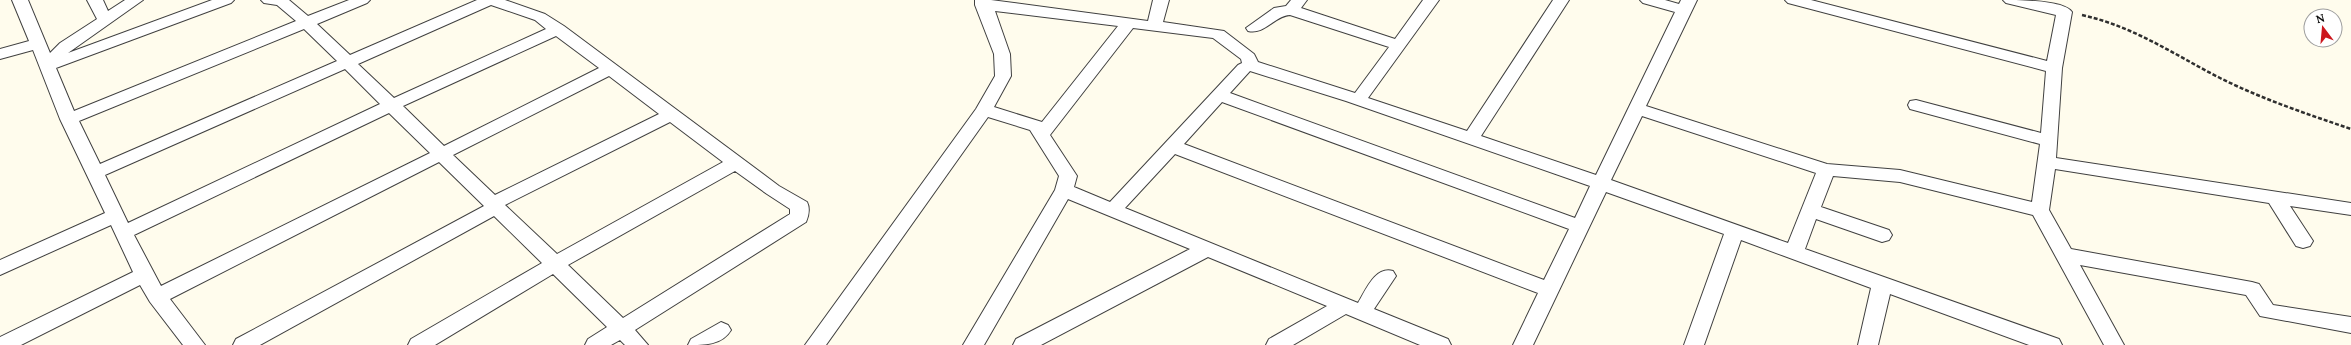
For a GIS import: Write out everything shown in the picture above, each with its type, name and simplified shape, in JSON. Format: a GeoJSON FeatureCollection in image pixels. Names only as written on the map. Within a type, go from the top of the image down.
{"type":"FeatureCollection","features":[{"type":"Feature","properties":{"kind":"street"},"geometry":{"type":"LineString","coordinates":[[21,0],[69,119],[119,225],[144,275],[188,343]]}},
{"type":"Feature","properties":{"kind":"street"},"geometry":{"type":"LineString","coordinates":[[95,0],[105,20]]}},
{"type":"Feature","properties":{"kind":"street"},"geometry":{"type":"LineString","coordinates":[[47,66],[66,46],[135,0]]}},
{"type":"Feature","properties":{"kind":"street"},"geometry":{"type":"LineString","coordinates":[[47,66],[226,0]]}},
{"type":"Feature","properties":{"kind":"street"},"geometry":{"type":"LineString","coordinates":[[269,0],[281,1],[306,22],[638,345]]}},
{"type":"Feature","properties":{"kind":"street"},"geometry":{"type":"LineString","coordinates":[[69,119],[362,0]]}},
{"type":"Feature","properties":{"kind":"street"},"geometry":{"type":"LineString","coordinates":[[95,173],[490,0],[540,17],[612,68],[737,162],[800,206],[799,217],[595,345]]}},
{"type":"Feature","properties":{"kind":"street"},"geometry":{"type":"LineString","coordinates":[[1154,26],[1161,0]]}},
{"type":"Feature","properties":{"kind":"street"},"geometry":{"type":"LineString","coordinates":[[1359,99],[1432,0]]}},
{"type":"Feature","properties":{"kind":"street"},"geometry":{"type":"LineString","coordinates":[[1471,138],[1561,0]]}},
{"type":"Feature","properties":{"kind":"street"},"geometry":{"type":"LineString","coordinates":[[1524,345],[1600,182],[1637,109],[1686,5],[1648,0]]}},
{"type":"Feature","properties":{"kind":"street"},"geometry":{"type":"LineString","coordinates":[[1793,0],[2054,68]]}},
{"type":"Feature","properties":{"kind":"street"},"geometry":{"type":"LineString","coordinates":[[2012,0],[2064,12],[2054,68],[2047,140],[2047,162],[2040,210],[2114,345]]}},
{"type":"Feature","properties":{"kind":"street"},"geometry":{"type":"LineString","coordinates":[[815,345],[984,110],[1003,76],[1002,54],[983,2],[1218,34],[1248,57],[1251,65]]}},
{"type":"Feature","properties":{"kind":"street"},"geometry":{"type":"LineString","coordinates":[[1254,28],[1279,11],[1295,5],[1398,45]]}},
{"type":"Feature","properties":{"kind":"street"},"geometry":{"type":"LineString","coordinates":[[1042,134],[1129,23]]}},
{"type":"Feature","properties":{"kind":"street"},"geometry":{"type":"LineString","coordinates":[[0,268],[119,225],[392,105],[558,29]]}},
{"type":"Feature","properties":{"kind":"street"},"geometry":{"type":"LineString","coordinates":[[0,54],[38,44]]}},
{"type":"Feature","properties":{"kind":"street"},"geometry":{"type":"LineString","coordinates":[[1112,210],[1244,68],[1251,65],[1359,99],[1600,182],[2044,344]]}},
{"type":"Feature","properties":{"kind":"street"},"geometry":{"type":"LineString","coordinates":[[157,296],[612,68]]}},
{"type":"Feature","properties":{"kind":"street"},"geometry":{"type":"LineString","coordinates":[[1219,95],[1580,226]]}},
{"type":"Feature","properties":{"kind":"street"},"geometry":{"type":"LineString","coordinates":[[1916,105],[2047,140]]}},
{"type":"Feature","properties":{"kind":"street"},"geometry":{"type":"LineString","coordinates":[[1637,109],[1826,170],[1900,176],[2040,210]]}},
{"type":"Feature","properties":{"kind":"street"},"geometry":{"type":"LineString","coordinates":[[973,345],[1064,190],[1068,176],[1036,126],[984,110]]}},
{"type":"Feature","properties":{"kind":"street"},"geometry":{"type":"LineString","coordinates":[[243,345],[494,205],[672,114]]}},
{"type":"Feature","properties":{"kind":"street"},"geometry":{"type":"LineString","coordinates":[[1172,146],[1549,290]]}},
{"type":"Feature","properties":{"kind":"street"},"geometry":{"type":"LineString","coordinates":[[418,345],[555,264],[737,162]]}},
{"type":"Feature","properties":{"kind":"street"},"geometry":{"type":"LineString","coordinates":[[2047,162],[2351,209]]}},
{"type":"Feature","properties":{"kind":"street"},"geometry":{"type":"LineString","coordinates":[[1794,252],[1826,170]]}},
{"type":"Feature","properties":{"kind":"street"},"geometry":{"type":"LineString","coordinates":[[1064,190],[1441,345]]}},
{"type":"Feature","properties":{"kind":"street"},"geometry":{"type":"LineString","coordinates":[[2275,197],[2303,241]]}},
{"type":"Feature","properties":{"kind":"street"},"geometry":{"type":"LineString","coordinates":[[1810,210],[1882,235]]}},
{"type":"Feature","properties":{"kind":"street"},"geometry":{"type":"LineString","coordinates":[[1694,345],[1735,231]]}},
{"type":"Feature","properties":{"kind":"street"},"geometry":{"type":"LineString","coordinates":[[1023,345],[1208,248]]}},
{"type":"Feature","properties":{"kind":"street"},"geometry":{"type":"LineString","coordinates":[[2064,254],[2252,289],[2267,311],[2351,325]]}},
{"type":"Feature","properties":{"kind":"street"},"geometry":{"type":"LineString","coordinates":[[3,345],[144,275]]}},
{"type":"Feature","properties":{"kind":"street"},"geometry":{"type":"LineString","coordinates":[[1276,345],[1354,309],[1386,276]]}},
{"type":"Feature","properties":{"kind":"street"},"geometry":{"type":"LineString","coordinates":[[1868,345],[1882,284]]}},
{"type":"Feature","properties":{"kind":"street"},"geometry":{"type":"LineString","coordinates":[[698,345],[720,330]]}},
{"type":"Feature","properties":{"kind":"path"},"geometry":{"type":"LineString","coordinates":[[2064,12],[2095,18],[2130,28],[2155,40],[2220,78],[2293,109],[2351,129]]}}]}
